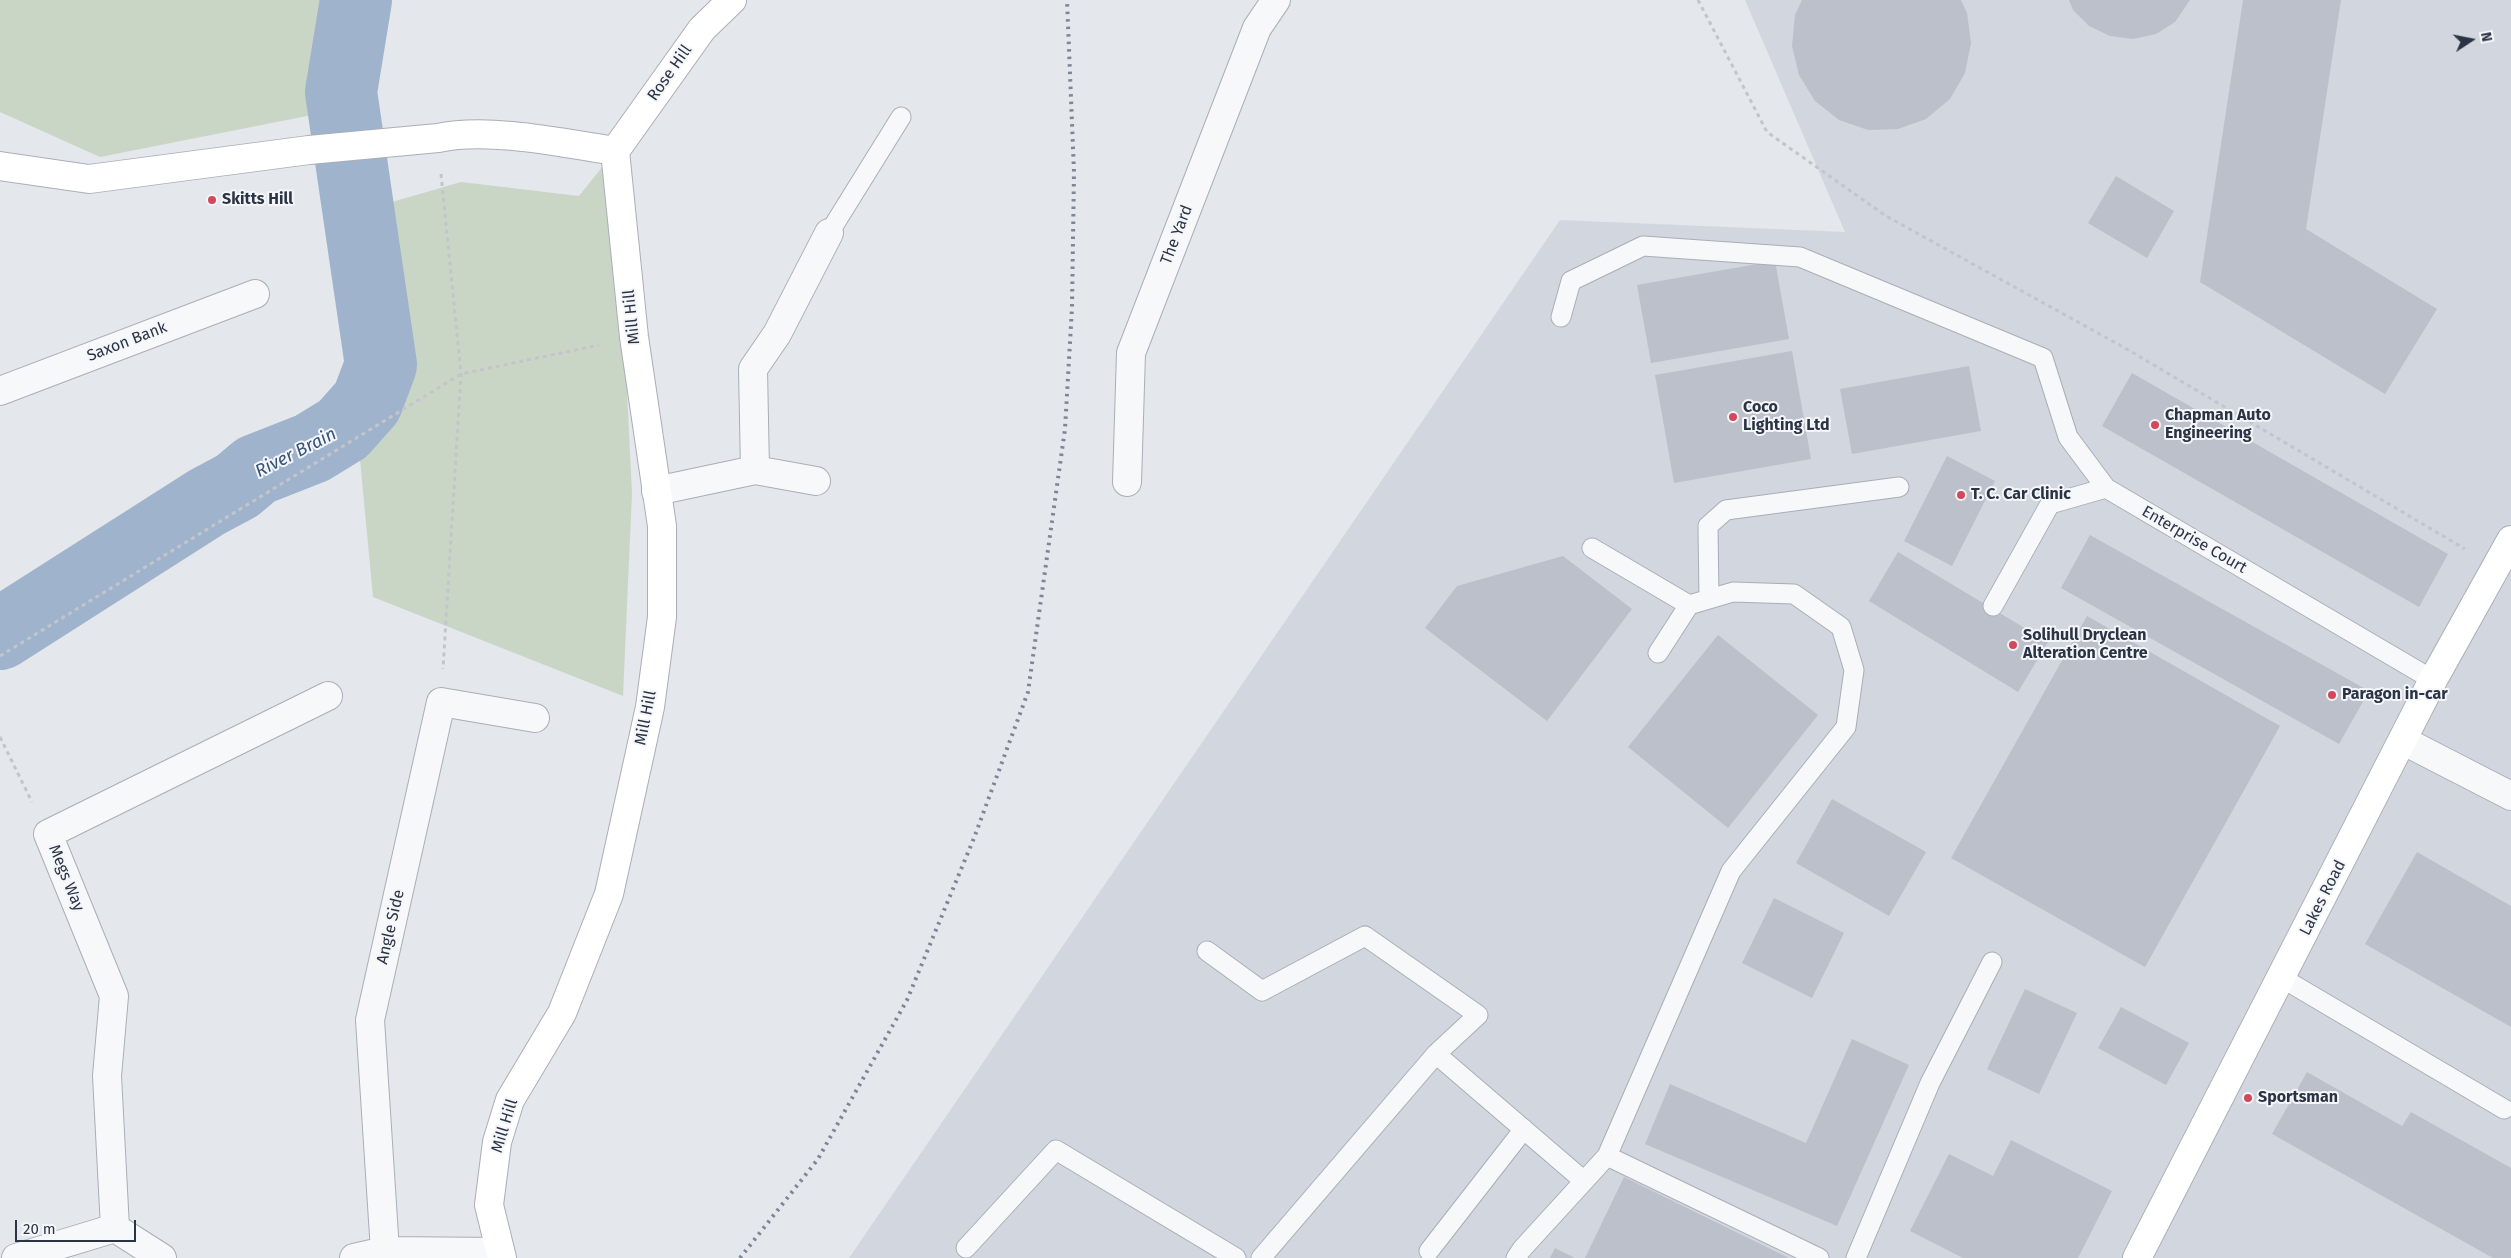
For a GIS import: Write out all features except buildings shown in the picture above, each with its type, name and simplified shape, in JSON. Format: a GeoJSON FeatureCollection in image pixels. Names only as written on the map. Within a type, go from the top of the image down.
{"type":"FeatureCollection","features":[{"type":"Feature","properties":{"kind":"street","name":"Rose Hill"},"geometry":{"type":"LineString","coordinates":[[615,151],[702,29],[732,0]]}},
{"type":"Feature","properties":{"kind":"street","name":"The Yard"},"geometry":{"type":"LineString","coordinates":[[1126,482],[1131,353],[1257,28],[1276,0]]}},
{"type":"Feature","properties":{"kind":"street"},"geometry":{"type":"LineString","coordinates":[[0,166],[89,179],[309,150],[438,138],[455,134],[535,138],[615,151]]}},
{"type":"Feature","properties":{"kind":"street","name":"Mill Hill"},"geometry":{"type":"LineString","coordinates":[[500,1255],[489,1205],[496,1142],[510,1100],[562,1014],[608,894],[650,707],[662,617],[662,526],[634,338],[615,151]]}},
{"type":"Feature","properties":{"kind":"street"},"geometry":{"type":"LineString","coordinates":[[755,470],[753,369],[777,334],[829,233]]}},
{"type":"Feature","properties":{"kind":"street","name":"Saxon Bank"},"geometry":{"type":"LineString","coordinates":[[0,391],[255,294]]}},
{"type":"Feature","properties":{"kind":"street"},"geometry":{"type":"LineString","coordinates":[[656,490],[755,470],[816,481]]}},
{"type":"Feature","properties":{"kind":"street","name":"Lakes Road"},"geometry":{"type":"LineString","coordinates":[[2137,1258],[2404,740],[2433,680],[2511,540]]}},
{"type":"Feature","properties":{"kind":"street","name":"Megs Way"},"geometry":{"type":"LineString","coordinates":[[115,1228],[107,1076],[114,996],[48,834],[328,696]]}},
{"type":"Feature","properties":{"kind":"street"},"geometry":{"type":"LineString","coordinates":[[441,702],[535,718]]}},
{"type":"Feature","properties":{"kind":"street","name":"Angle Side"},"geometry":{"type":"LineString","coordinates":[[385,1255],[370,1020],[441,702]]}},
{"type":"Feature","properties":{"kind":"street"},"geometry":{"type":"LineString","coordinates":[[2404,740],[2511,796]]}},
{"type":"Feature","properties":{"kind":"street"},"geometry":{"type":"LineString","coordinates":[[16,1258],[115,1228],[162,1258]]}},
{"type":"Feature","properties":{"kind":"street"},"geometry":{"type":"LineString","coordinates":[[354,1258],[385,1255],[500,1255]]}},
{"type":"Feature","properties":{"kind":"lane"},"geometry":{"type":"LineString","coordinates":[[829,233],[901,117]]}},
{"type":"Feature","properties":{"kind":"lane"},"geometry":{"type":"LineString","coordinates":[[1561,317],[1571,281],[1644,246],[1800,258],[2043,358],[2068,436],[2106,488],[2050,504],[1993,606]]}},
{"type":"Feature","properties":{"kind":"lane"},"geometry":{"type":"LineString","coordinates":[[1709,598],[1708,526],[1726,510],[1899,487]]}},
{"type":"Feature","properties":{"kind":"lane","name":"Enterprise Court"},"geometry":{"type":"LineString","coordinates":[[2106,488],[2433,680]]}},
{"type":"Feature","properties":{"kind":"lane"},"geometry":{"type":"LineString","coordinates":[[1592,548],[1689,604]]}},
{"type":"Feature","properties":{"kind":"lane"},"geometry":{"type":"LineString","coordinates":[[1516,1258],[1607,1156],[1731,871],[1846,727],[1854,670],[1841,627],[1794,594],[1733,592],[1689,604],[1658,653]]}},
{"type":"Feature","properties":{"kind":"lane"},"geometry":{"type":"LineString","coordinates":[[1207,951],[1262,990],[1365,936],[1478,1015],[1436,1054],[1261,1258]]}},
{"type":"Feature","properties":{"kind":"lane"},"geometry":{"type":"LineString","coordinates":[[1856,1258],[1930,1083],[1992,962]]}},
{"type":"Feature","properties":{"kind":"lane"},"geometry":{"type":"LineString","coordinates":[[2282,978],[2504,1109]]}},
{"type":"Feature","properties":{"kind":"lane"},"geometry":{"type":"LineString","coordinates":[[1436,1054],[1584,1181]]}},
{"type":"Feature","properties":{"kind":"lane"},"geometry":{"type":"LineString","coordinates":[[1429,1251],[1524,1129]]}},
{"type":"Feature","properties":{"kind":"lane"},"geometry":{"type":"LineString","coordinates":[[966,1248],[1056,1150],[1236,1258]]}},
{"type":"Feature","properties":{"kind":"lane"},"geometry":{"type":"LineString","coordinates":[[1607,1156],[1819,1258]]}},
{"type":"Feature","properties":{"kind":"path"},"geometry":{"type":"LineString","coordinates":[[1698,0],[1767,132],[1886,216],[2124,348],[2496,567]]}},
{"type":"Feature","properties":{"kind":"path"},"geometry":{"type":"LineString","coordinates":[[438,138],[461,374],[441,702]]}},
{"type":"Feature","properties":{"kind":"path"},"geometry":{"type":"LineString","coordinates":[[0,656],[461,374],[634,338]]}},
{"type":"Feature","properties":{"kind":"path"},"geometry":{"type":"LineString","coordinates":[[0,737],[48,834]]}},
{"type":"Feature","properties":{"kind":"shaded area"},"geometry":{"type":"Polygon","coordinates":[[[1745,0],[2511,0],[2511,1258],[849,1258],[1560,220],[1845,232],[1745,0]]]}},
{"type":"Feature","properties":{"kind":"green space"},"geometry":{"type":"Polygon","coordinates":[[[0,0],[327,0],[317,114],[100,157],[0,112],[0,0]]]}},
{"type":"Feature","properties":{"kind":"green space"},"geometry":{"type":"Polygon","coordinates":[[[615,151],[632,493],[623,696],[373,597],[356,417],[407,350],[385,204],[461,182],[579,196],[615,151]]]}},
{"type":"Feature","properties":{"kind":"waterway","name":"River Brain"},"geometry":{"type":"LineString","coordinates":[[0,634],[207,502],[237,486],[256,470],[312,448],[343,429],[367,402],[381,365],[341,92],[356,0]]}},
{"type":"Feature","properties":{"kind":"railway"},"geometry":{"type":"LineString","coordinates":[[740,1258],[818,1159],[907,1000],[974,838],[1028,692],[1065,429],[1072,308],[1074,172],[1067,0]]}},
{"type":"Feature","properties":{"kind":"place","name":"Skitts Hill"},"geometry":{"type":"Point","coordinates":[212,200]}},
{"type":"Feature","properties":{"kind":"place","name":"Coco Lighting Ltd"},"geometry":{"type":"Point","coordinates":[1733,417]}},
{"type":"Feature","properties":{"kind":"place","name":"Chapman Auto Engineering"},"geometry":{"type":"Point","coordinates":[2155,425]}},
{"type":"Feature","properties":{"kind":"place","name":"T. C. Car Clinic"},"geometry":{"type":"Point","coordinates":[1961,495]}},
{"type":"Feature","properties":{"kind":"place","name":"Solihull Dryclean Alteration Centre"},"geometry":{"type":"Point","coordinates":[2013,645]}},
{"type":"Feature","properties":{"kind":"place","name":"Paragon in-car"},"geometry":{"type":"Point","coordinates":[2332,695]}},
{"type":"Feature","properties":{"kind":"place","name":"Sportsman"},"geometry":{"type":"Point","coordinates":[2248,1098]}}]}
